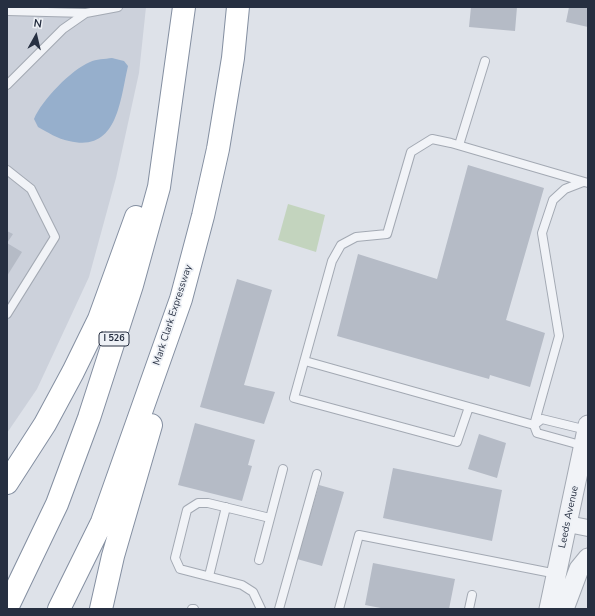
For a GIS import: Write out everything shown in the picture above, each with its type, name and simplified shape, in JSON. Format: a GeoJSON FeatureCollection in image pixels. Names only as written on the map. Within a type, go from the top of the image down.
{"type":"FeatureCollection","features":[{"type":"Feature","properties":{"kind":"highway","name":"I 526"},"geometry":{"type":"LineString","coordinates":[[7,608],[57,504],[89,418],[132,285],[159,187],[184,7]]}},
{"type":"Feature","properties":{"kind":"highway","name":"Mark Clark Expressway"},"geometry":{"type":"LineString","coordinates":[[59,609],[102,522],[181,299],[204,216],[218,149],[233,58],[238,7]]}},
{"type":"Feature","properties":{"kind":"highway"},"geometry":{"type":"LineString","coordinates":[[7,483],[45,424],[99,319],[134,225],[178,57]]}},
{"type":"Feature","properties":{"kind":"highway"},"geometry":{"type":"LineString","coordinates":[[101,609],[113,556],[159,395],[181,299]]}},
{"type":"Feature","properties":{"kind":"street","name":"Leeds Avenue"},"geometry":{"type":"LineString","coordinates":[[549,609],[586,434]]}},
{"type":"Feature","properties":{"kind":"street"},"geometry":{"type":"LineString","coordinates":[[568,524],[588,528]]}},
{"type":"Feature","properties":{"kind":"street"},"geometry":{"type":"LineString","coordinates":[[564,609],[579,569],[588,558]]}},
{"type":"Feature","properties":{"kind":"lane"},"geometry":{"type":"LineString","coordinates":[[7,11],[86,13],[118,7]]}},
{"type":"Feature","properties":{"kind":"lane"},"geometry":{"type":"LineString","coordinates":[[7,85],[63,29],[86,13]]}},
{"type":"Feature","properties":{"kind":"lane"},"geometry":{"type":"LineString","coordinates":[[459,145],[485,61]]}},
{"type":"Feature","properties":{"kind":"lane"},"geometry":{"type":"LineString","coordinates":[[469,407],[457,442],[294,398],[332,261],[341,245],[356,237],[387,234],[411,152],[432,139],[459,145],[585,183]]}},
{"type":"Feature","properties":{"kind":"lane"},"geometry":{"type":"LineString","coordinates":[[7,170],[31,189],[55,237],[7,314]]}},
{"type":"Feature","properties":{"kind":"lane"},"geometry":{"type":"LineString","coordinates":[[585,183],[565,189],[553,200],[542,233],[559,336],[534,425],[537,433],[586,434]]}},
{"type":"Feature","properties":{"kind":"lane"},"geometry":{"type":"LineString","coordinates":[[305,360],[534,425]]}},
{"type":"Feature","properties":{"kind":"lane"},"geometry":{"type":"LineString","coordinates":[[534,425],[542,419],[586,434]]}},
{"type":"Feature","properties":{"kind":"lane"},"geometry":{"type":"LineString","coordinates":[[259,560],[283,469]]}},
{"type":"Feature","properties":{"kind":"lane"},"geometry":{"type":"LineString","coordinates":[[279,609],[317,474]]}},
{"type":"Feature","properties":{"kind":"lane"},"geometry":{"type":"LineString","coordinates":[[261,609],[253,592],[242,585],[180,569],[175,558],[187,510],[198,503],[208,503],[270,518]]}},
{"type":"Feature","properties":{"kind":"lane"},"geometry":{"type":"LineString","coordinates":[[209,576],[226,507]]}},
{"type":"Feature","properties":{"kind":"lane"},"geometry":{"type":"LineString","coordinates":[[339,609],[359,535],[557,574]]}},
{"type":"Feature","properties":{"kind":"lane"},"geometry":{"type":"LineString","coordinates":[[469,609],[472,595]]}},
{"type":"Feature","properties":{"kind":"shaded area"},"geometry":{"type":"Polygon","coordinates":[[[7,7],[146,7],[139,73],[116,178],[89,277],[37,389],[7,433],[7,7]]]}},
{"type":"Feature","properties":{"kind":"green space"},"geometry":{"type":"Polygon","coordinates":[[[288,204],[325,215],[316,252],[278,240],[288,204]]]}},
{"type":"Feature","properties":{"kind":"water"},"geometry":{"type":"Polygon","coordinates":[[[112,58],[124,61],[128,66],[119,108],[114,121],[107,132],[98,139],[85,143],[65,140],[38,127],[34,119],[43,103],[58,86],[82,66],[90,62],[112,58]]]}},
{"type":"Feature","properties":{"kind":"building"},"geometry":{"type":"Polygon","coordinates":[[[471,7],[517,7],[515,31],[469,27],[471,7]]]}},
{"type":"Feature","properties":{"kind":"building"},"geometry":{"type":"Polygon","coordinates":[[[569,7],[588,7],[588,27],[566,22],[569,7]]]}},
{"type":"Feature","properties":{"kind":"building"},"geometry":{"type":"Polygon","coordinates":[[[468,165],[544,188],[506,320],[545,333],[530,387],[490,375],[489,379],[337,336],[358,254],[437,279],[468,165]]]}},
{"type":"Feature","properties":{"kind":"building"},"geometry":{"type":"Polygon","coordinates":[[[7,231],[13,234],[7,243],[7,231]]]}},
{"type":"Feature","properties":{"kind":"building"},"geometry":{"type":"Polygon","coordinates":[[[7,243],[22,252],[7,276],[7,243]]]}},
{"type":"Feature","properties":{"kind":"building"},"geometry":{"type":"Polygon","coordinates":[[[237,279],[272,290],[244,385],[275,392],[264,424],[200,407],[237,279]]]}},
{"type":"Feature","properties":{"kind":"building"},"geometry":{"type":"Polygon","coordinates":[[[195,423],[255,440],[248,465],[252,466],[242,501],[178,485],[195,423]]]}},
{"type":"Feature","properties":{"kind":"building"},"geometry":{"type":"Polygon","coordinates":[[[479,434],[506,443],[497,478],[468,469],[479,434]]]}},
{"type":"Feature","properties":{"kind":"building"},"geometry":{"type":"Polygon","coordinates":[[[393,468],[502,490],[492,541],[383,518],[393,468]]]}},
{"type":"Feature","properties":{"kind":"building"},"geometry":{"type":"Polygon","coordinates":[[[319,485],[344,492],[322,566],[297,559],[319,485]]]}},
{"type":"Feature","properties":{"kind":"building"},"geometry":{"type":"Polygon","coordinates":[[[373,563],[455,579],[449,609],[386,609],[365,605],[373,563]]]}}]}
